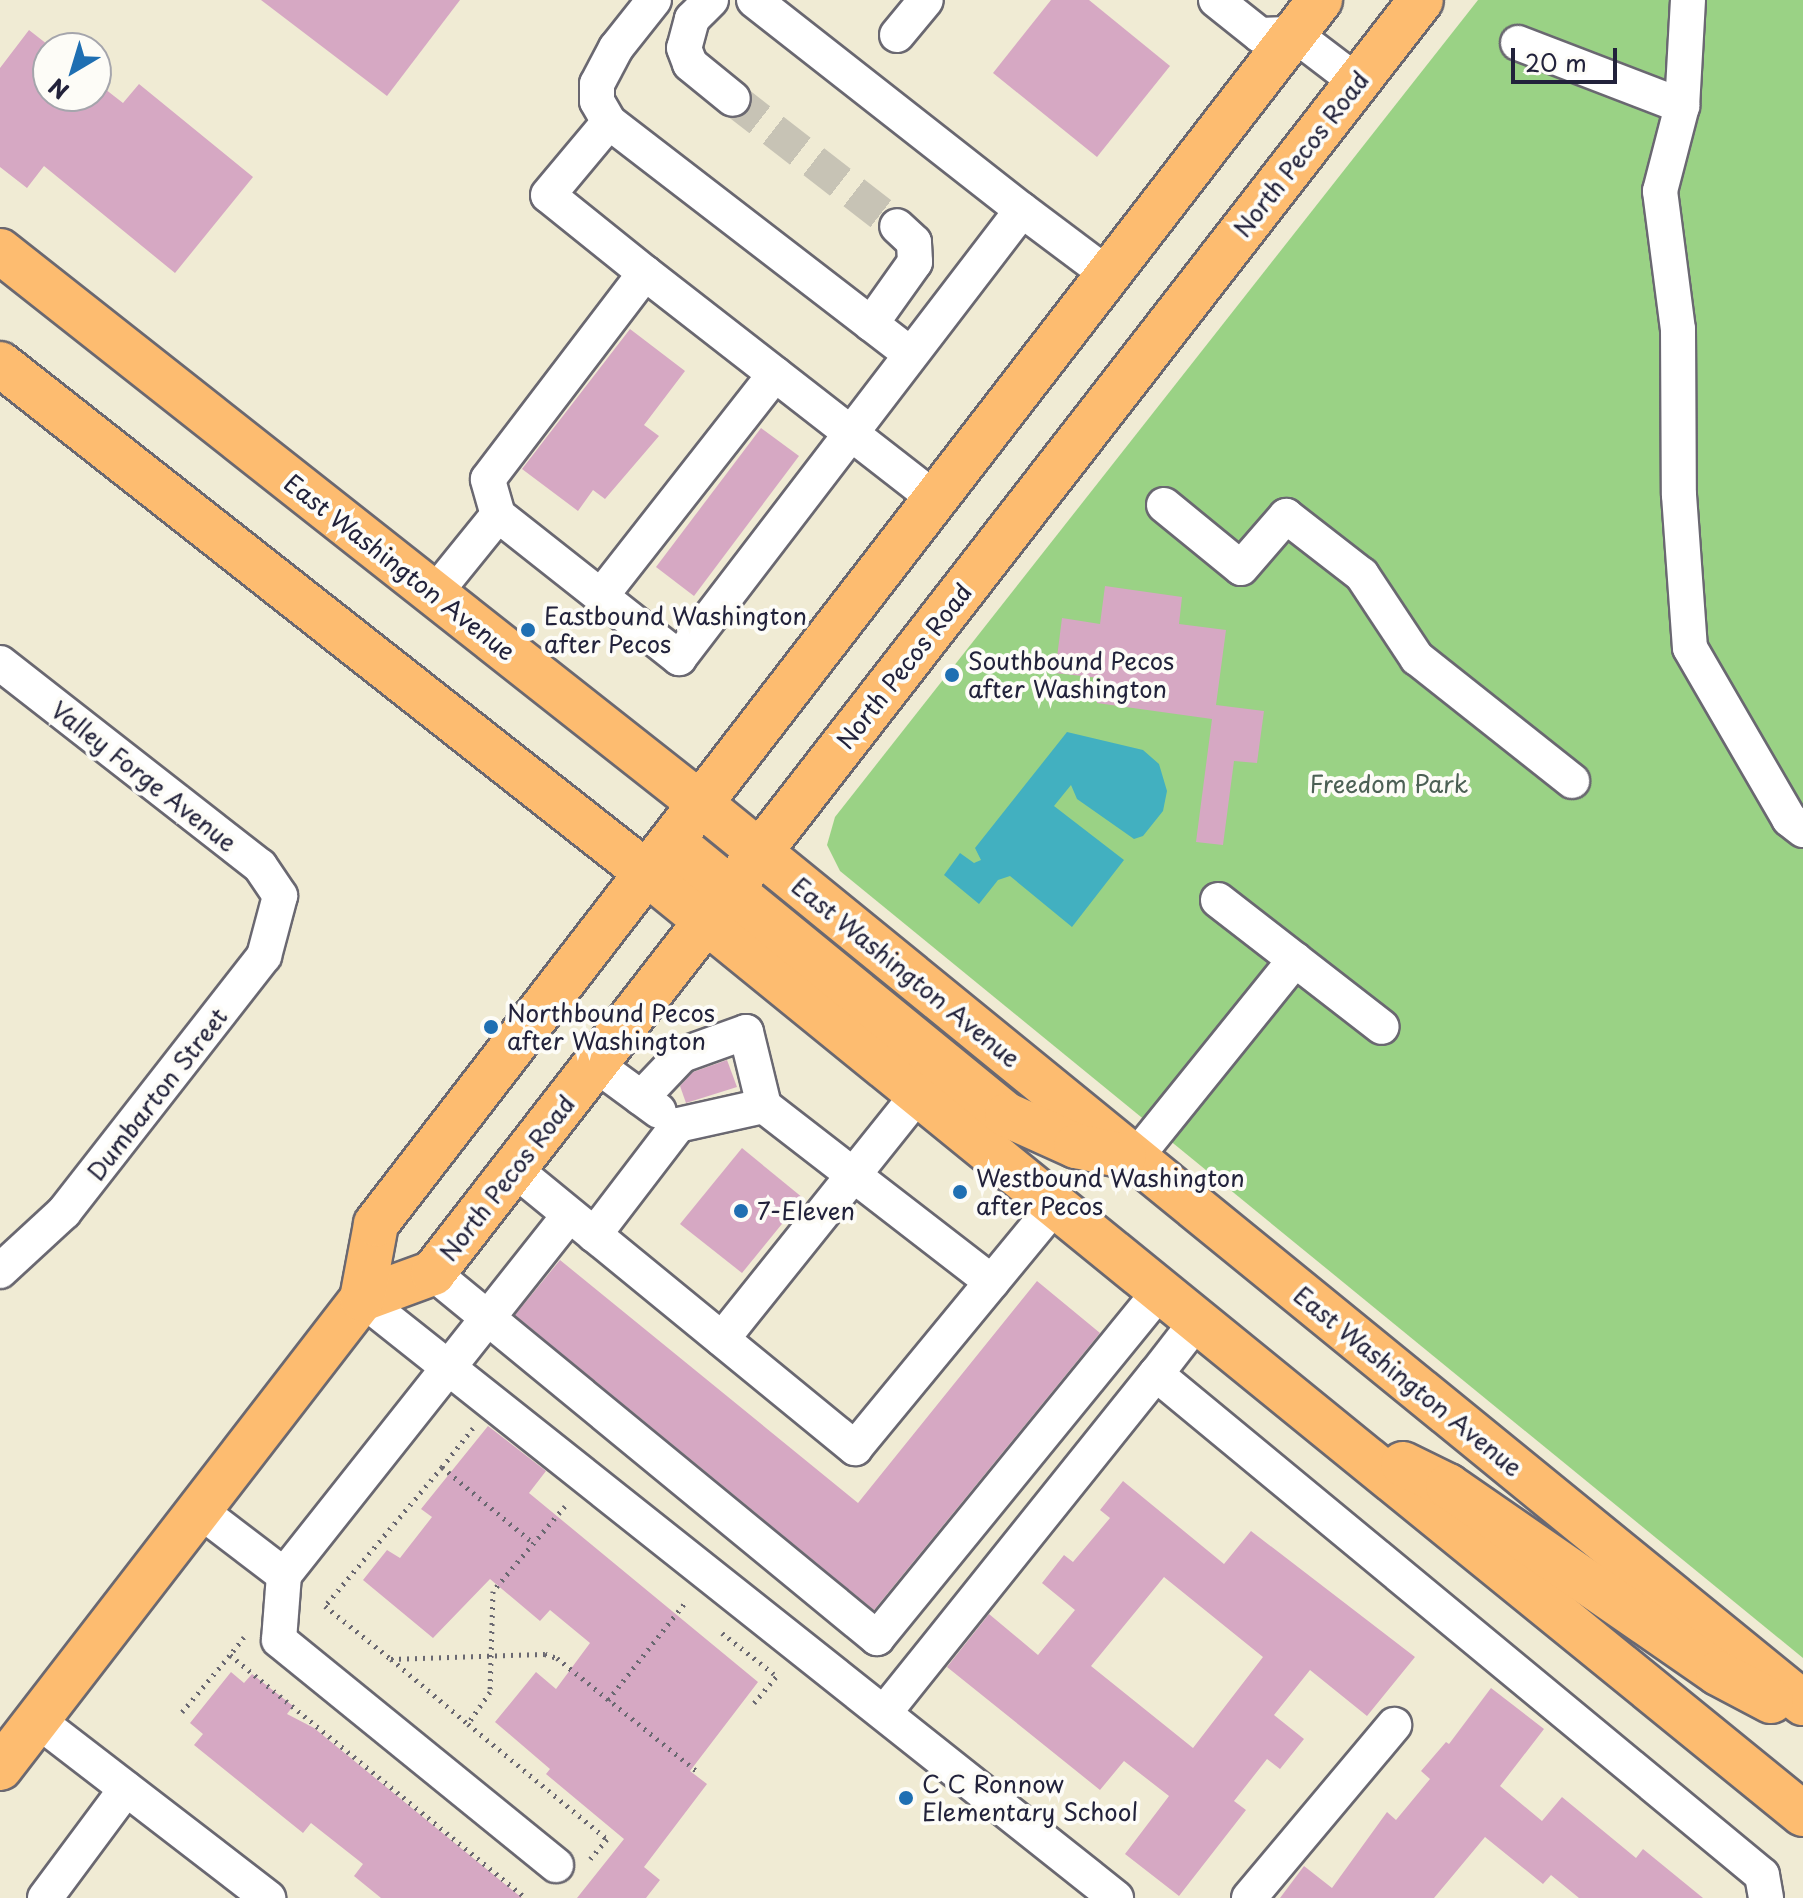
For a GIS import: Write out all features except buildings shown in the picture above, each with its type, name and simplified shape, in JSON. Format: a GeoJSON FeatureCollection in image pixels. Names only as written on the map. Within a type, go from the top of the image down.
{"type":"FeatureCollection","features":[{"type":"Feature","properties":{"kind":"main road"},"geometry":{"type":"LineString","coordinates":[[0,1768],[362,1299],[376,1224],[1110,276],[1290,17],[1320,0]]}},
{"type":"Feature","properties":{"kind":"main road","name":"North Pecos Road"},"geometry":{"type":"LineString","coordinates":[[362,1299],[433,1273],[1421,0]]}},
{"type":"Feature","properties":{"kind":"main road","name":"East Washington Avenue"},"geometry":{"type":"LineString","coordinates":[[0,251],[702,805],[1799,1700]]}},
{"type":"Feature","properties":{"kind":"main road"},"geometry":{"type":"LineString","coordinates":[[0,364],[660,858],[719,906],[1007,1115],[1076,1146],[1135,1158]]}},
{"type":"Feature","properties":{"kind":"main road"},"geometry":{"type":"LineString","coordinates":[[719,906],[918,1094],[1803,1814]]}},
{"type":"Feature","properties":{"kind":"main road"},"geometry":{"type":"LineString","coordinates":[[1326,1425],[1448,1486],[1753,1696],[1773,1702],[1799,1700]]}},
{"type":"Feature","properties":{"kind":"street"},"geometry":{"type":"LineString","coordinates":[[654,0],[616,48],[597,84],[597,101],[609,122],[910,354]]}},
{"type":"Feature","properties":{"kind":"street"},"geometry":{"type":"LineString","coordinates":[[711,0],[692,19],[684,48],[690,64],[733,99]]}},
{"type":"Feature","properties":{"kind":"street"},"geometry":{"type":"LineString","coordinates":[[754,0],[1110,276]]}},
{"type":"Feature","properties":{"kind":"street"},"geometry":{"type":"LineString","coordinates":[[897,35],[926,0]]}},
{"type":"Feature","properties":{"kind":"street"},"geometry":{"type":"LineString","coordinates":[[1216,0],[1260,35],[1290,17],[1357,82]]}},
{"type":"Feature","properties":{"kind":"street"},"geometry":{"type":"LineString","coordinates":[[1688,0],[1682,106],[1660,191],[1678,329],[1679,495],[1690,648],[1789,819],[1803,830]]}},
{"type":"Feature","properties":{"kind":"street"},"geometry":{"type":"LineString","coordinates":[[1518,43],[1682,106]]}},
{"type":"Feature","properties":{"kind":"street"},"geometry":{"type":"LineString","coordinates":[[609,122],[548,195],[937,500]]}},
{"type":"Feature","properties":{"kind":"street"},"geometry":{"type":"LineString","coordinates":[[645,273],[488,479],[498,515],[679,658],[1022,210]]}},
{"type":"Feature","properties":{"kind":"street"},"geometry":{"type":"LineString","coordinates":[[871,324],[915,262],[914,242],[897,226]]}},
{"type":"Feature","properties":{"kind":"street"},"geometry":{"type":"LineString","coordinates":[[601,596],[775,374]]}},
{"type":"Feature","properties":{"kind":"street"},"geometry":{"type":"LineString","coordinates":[[1164,505],[1241,568],[1286,516],[1362,575],[1417,658],[1572,781]]}},
{"type":"Feature","properties":{"kind":"street"},"geometry":{"type":"LineString","coordinates":[[434,594],[498,515]]}},
{"type":"Feature","properties":{"kind":"street","name":"Valley Forge Avenue"},"geometry":{"type":"LineString","coordinates":[[0,663],[260,866],[280,896]]}},
{"type":"Feature","properties":{"kind":"street","name":"Dumbarton Street"},"geometry":{"type":"LineString","coordinates":[[0,1271],[64,1212],[264,956],[280,896]]}},
{"type":"Feature","properties":{"kind":"street"},"geometry":{"type":"LineString","coordinates":[[1218,900],[1382,1027]]}},
{"type":"Feature","properties":{"kind":"street"},"geometry":{"type":"LineString","coordinates":[[1135,1158],[1295,960]]}},
{"type":"Feature","properties":{"kind":"street"},"geometry":{"type":"LineString","coordinates":[[641,1098],[682,1055],[746,1032],[764,1106],[992,1282]]}},
{"type":"Feature","properties":{"kind":"street"},"geometry":{"type":"LineString","coordinates":[[595,1064],[678,1125]]}},
{"type":"Feature","properties":{"kind":"street"},"geometry":{"type":"LineString","coordinates":[[722,1339],[918,1094]]}},
{"type":"Feature","properties":{"kind":"street"},"geometry":{"type":"LineString","coordinates":[[572,1863],[279,1640],[284,1575],[451,1369],[487,1319],[678,1125],[764,1106]]}},
{"type":"Feature","properties":{"kind":"street"},"geometry":{"type":"LineString","coordinates":[[514,1169],[855,1448],[1055,1205]]}},
{"type":"Feature","properties":{"kind":"street"},"geometry":{"type":"LineString","coordinates":[[433,1273],[877,1638],[1160,1291]]}},
{"type":"Feature","properties":{"kind":"street"},"geometry":{"type":"LineString","coordinates":[[362,1299],[1116,1898]]}},
{"type":"Feature","properties":{"kind":"street"},"geometry":{"type":"LineString","coordinates":[[884,1713],[1197,1321]]}},
{"type":"Feature","properties":{"kind":"street"},"geometry":{"type":"LineString","coordinates":[[1156,1374],[1762,1875],[1766,1898]]}},
{"type":"Feature","properties":{"kind":"street"},"geometry":{"type":"LineString","coordinates":[[199,1510],[284,1575]]}},
{"type":"Feature","properties":{"kind":"street"},"geometry":{"type":"LineString","coordinates":[[37,1720],[268,1898]]}},
{"type":"Feature","properties":{"kind":"street"},"geometry":{"type":"LineString","coordinates":[[1249,1898],[1394,1725]]}},
{"type":"Feature","properties":{"kind":"street"},"geometry":{"type":"LineString","coordinates":[[45,1898],[126,1789]]}},
{"type":"Feature","properties":{"kind":"path"},"geometry":{"type":"LineString","coordinates":[[493,1403],[325,1606],[607,1839],[572,1863]]}},
{"type":"Feature","properties":{"kind":"path"},"geometry":{"type":"LineString","coordinates":[[442,1467],[532,1542]]}},
{"type":"Feature","properties":{"kind":"path"},"geometry":{"type":"LineString","coordinates":[[468,1724],[490,1692],[493,1591],[563,1504],[575,1513]]}},
{"type":"Feature","properties":{"kind":"path"},"geometry":{"type":"LineString","coordinates":[[673,1593],[697,1613]]}},
{"type":"Feature","properties":{"kind":"path"},"geometry":{"type":"LineString","coordinates":[[608,1700],[685,1603]]}},
{"type":"Feature","properties":{"kind":"path"},"geometry":{"type":"LineString","coordinates":[[182,1712],[248,1632],[280,1622]]}},
{"type":"Feature","properties":{"kind":"path"},"geometry":{"type":"LineString","coordinates":[[708,1622],[777,1676]]}},
{"type":"Feature","properties":{"kind":"path"},"geometry":{"type":"LineString","coordinates":[[754,1703],[800,1646]]}},
{"type":"Feature","properties":{"kind":"path"},"geometry":{"type":"LineString","coordinates":[[230,1655],[526,1898]]}},
{"type":"Feature","properties":{"kind":"path"},"geometry":{"type":"LineString","coordinates":[[391,1659],[490,1655],[557,1658],[698,1772]]}},
{"type":"Feature","properties":{"kind":"green space","name":"Freedom Park"},"geometry":{"type":"Polygon","coordinates":[[[1478,0],[1803,0],[1803,1658],[840,871],[827,845],[835,817],[1478,0]]]}},
{"type":"Feature","properties":{"kind":"water"},"geometry":{"type":"Polygon","coordinates":[[[1067,732],[1143,750],[1159,764],[1167,791],[1163,811],[1143,836],[1134,839],[1077,799],[1071,785],[1054,806],[1124,860],[1072,927],[1010,876],[998,880],[979,904],[944,875],[960,853],[974,863],[981,860],[975,848],[1067,732]]]}},
{"type":"Feature","properties":{"kind":"tunnel"},"geometry":{"type":"LineString","coordinates":[[733,99],[897,226]]}},
{"type":"Feature","properties":{"kind":"place","name":"Eastbound Washington after Pecos"},"geometry":{"type":"Point","coordinates":[528,630]}},
{"type":"Feature","properties":{"kind":"place","name":"Southbound Pecos after Washington"},"geometry":{"type":"Point","coordinates":[952,675]}},
{"type":"Feature","properties":{"kind":"place","name":"Northbound Pecos after Washington"},"geometry":{"type":"Point","coordinates":[491,1027]}},
{"type":"Feature","properties":{"kind":"place","name":"Westbound Washington after Pecos"},"geometry":{"type":"Point","coordinates":[960,1192]}},
{"type":"Feature","properties":{"kind":"place","name":"7-Eleven"},"geometry":{"type":"Point","coordinates":[741,1211]}},
{"type":"Feature","properties":{"kind":"place","name":"C C Ronnow Elementary School"},"geometry":{"type":"Point","coordinates":[906,1798]}}]}
